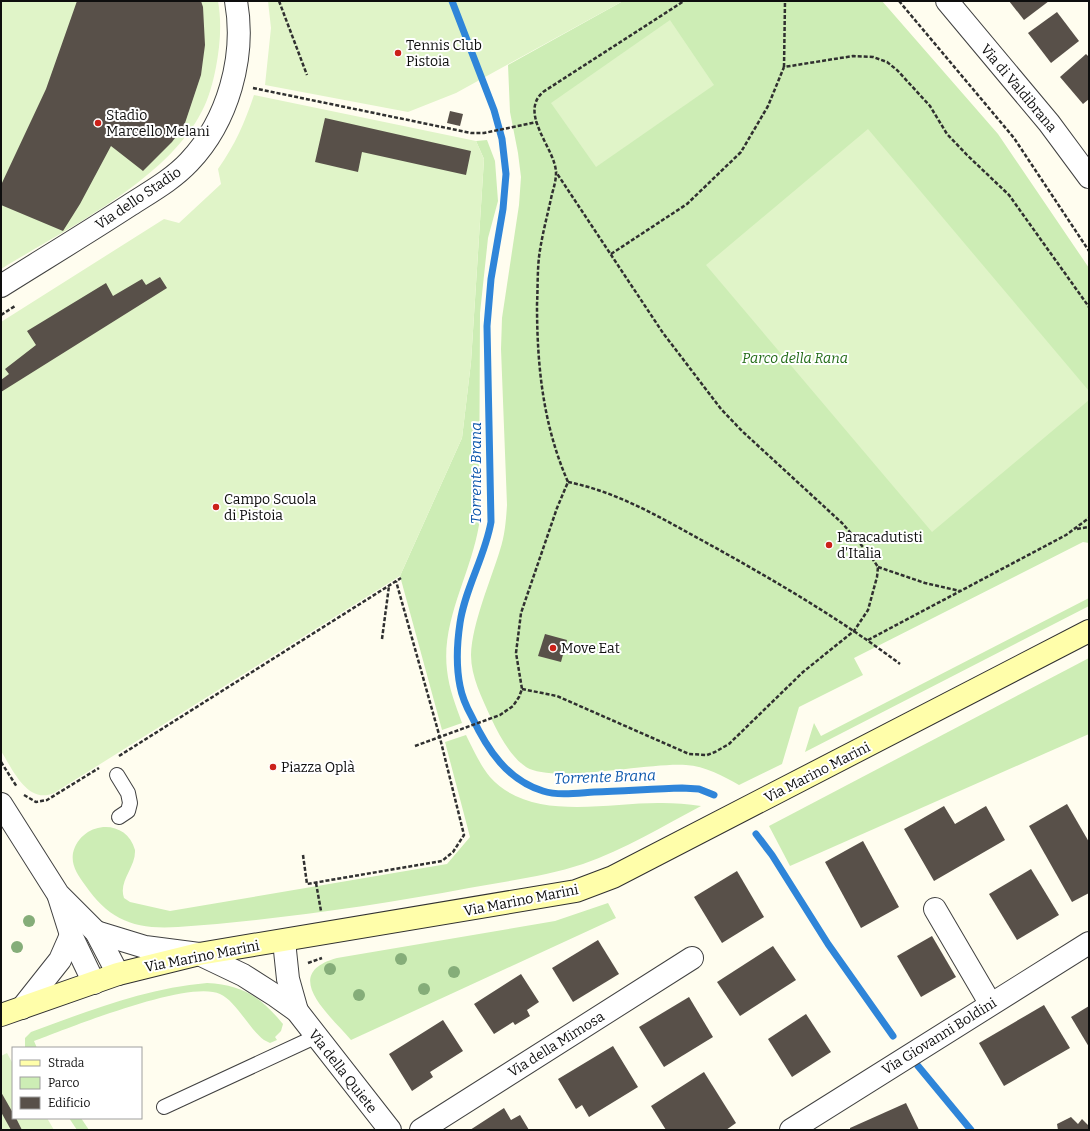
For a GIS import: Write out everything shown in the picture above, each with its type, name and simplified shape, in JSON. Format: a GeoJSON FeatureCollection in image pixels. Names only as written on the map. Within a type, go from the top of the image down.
{"type":"FeatureCollection","features":[{"type":"Feature","properties":{"kind":"main road","name":"Via Marino Marini"},"geometry":{"type":"LineString","coordinates":[[1,1015],[118,974],[199,954],[561,894],[596,884],[1089,632]]}},
{"type":"Feature","properties":{"kind":"street","name":"Via dello Stadio"},"geometry":{"type":"LineString","coordinates":[[1,286],[111,217],[181,170],[196,154],[210,133],[232,85],[238,41],[236,1]]}},
{"type":"Feature","properties":{"kind":"street","name":"Via di Valdibrana"},"geometry":{"type":"LineString","coordinates":[[948,1],[1050,123],[1089,177]]}},
{"type":"Feature","properties":{"kind":"street"},"geometry":{"type":"LineString","coordinates":[[1,804],[58,894],[96,932],[118,974]]}},
{"type":"Feature","properties":{"kind":"street"},"geometry":{"type":"LineString","coordinates":[[58,894],[71,935],[94,983]]}},
{"type":"Feature","properties":{"kind":"street"},"geometry":{"type":"LineString","coordinates":[[935,909],[990,1004]]}},
{"type":"Feature","properties":{"kind":"street","name":"Via della Quiete"},"geometry":{"type":"LineString","coordinates":[[96,932],[145,947],[199,954],[251,980],[296,1011],[315,1037],[390,1130]]}},
{"type":"Feature","properties":{"kind":"street"},"geometry":{"type":"LineString","coordinates":[[22,1008],[60,960],[71,935]]}},
{"type":"Feature","properties":{"kind":"street","name":"Via della Quiete"},"geometry":{"type":"LineString","coordinates":[[284,941],[288,979],[296,1011]]}},
{"type":"Feature","properties":{"kind":"street","name":"Via Giovanni Boldini"},"geometry":{"type":"LineString","coordinates":[[790,1130],[814,1123],[990,1004],[1089,943]]}},
{"type":"Feature","properties":{"kind":"street","name":"Via della Mimosa"},"geometry":{"type":"LineString","coordinates":[[421,1130],[692,958]]}},
{"type":"Feature","properties":{"kind":"lane"},"geometry":{"type":"LineString","coordinates":[[117,775],[130,798],[128,811],[119,817]]}},
{"type":"Feature","properties":{"kind":"lane"},"geometry":{"type":"LineString","coordinates":[[164,1107],[315,1037]]}},
{"type":"Feature","properties":{"kind":"path"},"geometry":{"type":"LineString","coordinates":[[279,1],[307,75]]}},
{"type":"Feature","properties":{"kind":"path"},"geometry":{"type":"LineString","coordinates":[[684,1],[543,92],[536,100],[534,106],[537,122],[556,172],[663,333],[721,409],[742,431],[842,523],[870,555],[878,567],[925,583],[960,591]]}},
{"type":"Feature","properties":{"kind":"path"},"geometry":{"type":"LineString","coordinates":[[611,254],[687,204],[741,152],[768,106],[784,66],[784,1]]}},
{"type":"Feature","properties":{"kind":"path"},"geometry":{"type":"LineString","coordinates":[[899,1],[1014,138],[1089,251]]}},
{"type":"Feature","properties":{"kind":"path"},"geometry":{"type":"LineString","coordinates":[[784,66],[853,56],[874,56],[887,62],[898,70],[930,106],[947,134],[1009,195],[1089,307]]}},
{"type":"Feature","properties":{"kind":"path"},"geometry":{"type":"LineString","coordinates":[[232,85],[468,133],[484,133],[537,122]]}},
{"type":"Feature","properties":{"kind":"path"},"geometry":{"type":"LineString","coordinates":[[415,746],[460,731],[500,715],[513,706],[522,689],[516,653],[521,613],[557,508],[568,482],[556,453],[549,427],[540,384],[538,357],[539,251],[556,172]]}},
{"type":"Feature","properties":{"kind":"path"},"geometry":{"type":"LineString","coordinates":[[568,482],[595,488],[618,496],[658,516],[752,568],[868,640],[900,664]]}},
{"type":"Feature","properties":{"kind":"path"},"geometry":{"type":"LineString","coordinates":[[868,640],[1074,530],[1089,518]]}},
{"type":"Feature","properties":{"kind":"path"},"geometry":{"type":"LineString","coordinates":[[1074,530],[1089,527]]}},
{"type":"Feature","properties":{"kind":"path"},"geometry":{"type":"LineString","coordinates":[[522,689],[557,696],[689,754],[706,755],[723,748],[738,737],[807,668],[854,631],[868,610],[877,577],[878,567]]}},
{"type":"Feature","properties":{"kind":"path"},"geometry":{"type":"LineString","coordinates":[[118,756],[401,578]]}},
{"type":"Feature","properties":{"kind":"path"},"geometry":{"type":"LineString","coordinates":[[303,855],[307,884],[316,883],[442,861],[453,852],[464,835],[440,738],[396,581]]}},
{"type":"Feature","properties":{"kind":"path"},"geometry":{"type":"LineString","coordinates":[[382,638],[389,585]]}},
{"type":"Feature","properties":{"kind":"path"},"geometry":{"type":"LineString","coordinates":[[1,762],[20,792],[36,802],[47,800],[105,764]]}},
{"type":"Feature","properties":{"kind":"path"},"geometry":{"type":"LineString","coordinates":[[316,883],[322,918]]}},
{"type":"Feature","properties":{"kind":"green space","name":"Stadio Marcello Melani"},"geometry":{"type":"Polygon","coordinates":[[[1,1],[218,1],[220,26],[215,73],[207,101],[186,136],[165,159],[140,181],[113,201],[1,269],[1,1]]]}},
{"type":"Feature","properties":{"kind":"green space","name":"Tennis Club Pistoia"},"geometry":{"type":"Polygon","coordinates":[[[268,1],[623,1],[456,93],[408,112],[265,85],[271,28],[268,1]]]}},
{"type":"Feature","properties":{"kind":"green space","name":"Parco della Rana"},"geometry":{"type":"Polygon","coordinates":[[[623,1],[882,1],[998,134],[1089,268],[1089,543],[1083,542],[854,658],[863,675],[799,707],[782,764],[739,785],[707,769],[686,765],[650,766],[579,773],[539,772],[526,767],[510,751],[498,731],[484,703],[471,663],[472,643],[478,616],[502,544],[507,505],[501,349],[502,318],[519,205],[521,177],[510,112],[508,65],[623,1]]]}},
{"type":"Feature","properties":{"kind":"green space"},"geometry":{"type":"Polygon","coordinates":[[[670,20],[714,85],[596,167],[551,103],[670,20]]]}},
{"type":"Feature","properties":{"kind":"green space","name":"Campo Scuola di Pistoia"},"geometry":{"type":"Polygon","coordinates":[[[254,95],[476,141],[484,159],[471,362],[462,438],[400,576],[54,793],[44,795],[36,794],[28,789],[15,775],[1,751],[1,322],[164,219],[179,223],[221,184],[218,169],[230,151],[239,133],[254,95]]]}},
{"type":"Feature","properties":{"kind":"green space"},"geometry":{"type":"Polygon","coordinates":[[[868,129],[1089,391],[1089,400],[932,532],[706,265],[868,129]]]}},
{"type":"Feature","properties":{"kind":"green space"},"geometry":{"type":"Polygon","coordinates":[[[487,140],[495,161],[498,201],[488,238],[480,313],[479,525],[470,561],[452,615],[446,651],[449,684],[462,723],[442,730],[400,576],[462,438],[471,362],[484,159],[476,141],[487,140]]]}},
{"type":"Feature","properties":{"kind":"green space"},"geometry":{"type":"Polygon","coordinates":[[[1089,598],[1089,606],[805,752],[814,723],[821,736],[1089,598]]]}},
{"type":"Feature","properties":{"kind":"green space"},"geometry":{"type":"Polygon","coordinates":[[[1089,658],[1089,734],[790,866],[769,826],[1089,658]]]}},
{"type":"Feature","properties":{"kind":"green space"},"geometry":{"type":"Polygon","coordinates":[[[466,735],[480,762],[490,777],[507,791],[527,800],[548,805],[572,807],[641,803],[701,806],[613,852],[583,864],[555,872],[433,895],[287,916],[214,924],[178,927],[149,927],[124,920],[104,907],[94,897],[80,878],[74,866],[73,853],[78,842],[85,834],[94,829],[104,827],[114,828],[123,832],[130,839],[135,850],[133,862],[123,886],[124,898],[130,902],[170,911],[447,864],[470,837],[445,742],[466,735]]]}},
{"type":"Feature","properties":{"kind":"green space"},"geometry":{"type":"Polygon","coordinates":[[[608,903],[616,918],[351,1040],[322,1007],[314,996],[310,984],[312,974],[320,965],[337,958],[555,921],[608,903]]]}},
{"type":"Feature","properties":{"kind":"green space"},"geometry":{"type":"Polygon","coordinates":[[[207,983],[220,984],[231,986],[250,994],[267,1006],[283,1024],[281,1031],[275,1037],[277,1040],[270,1043],[264,1040],[226,998],[220,994],[205,991],[183,993],[128,1007],[34,1041],[37,1047],[25,1047],[25,1038],[31,1032],[74,1016],[140,995],[207,983]]]}},
{"type":"Feature","properties":{"kind":"green space"},"geometry":{"type":"Polygon","coordinates":[[[7,1053],[12,1062],[12,1119],[48,1119],[54,1130],[1,1130],[1,1056],[7,1053]]]}},
{"type":"Feature","properties":{"kind":"green space"},"geometry":{"type":"Polygon","coordinates":[[[70,1119],[82,1119],[89,1130],[77,1130],[70,1119]]]}},
{"type":"Feature","properties":{"kind":"building","name":"Stadio Marcello Melani"},"geometry":{"type":"Polygon","coordinates":[[[77,1],[201,1],[203,7],[205,45],[201,75],[184,126],[172,142],[143,171],[111,146],[80,204],[63,231],[1,205],[1,185],[46,89],[77,1]]]}},
{"type":"Feature","properties":{"kind":"building"},"geometry":{"type":"Polygon","coordinates":[[[1009,1],[1049,1],[1024,20],[1009,1]]]}},
{"type":"Feature","properties":{"kind":"building"},"geometry":{"type":"Polygon","coordinates":[[[1057,12],[1079,41],[1051,63],[1028,33],[1057,12]]]}},
{"type":"Feature","properties":{"kind":"building"},"geometry":{"type":"Polygon","coordinates":[[[1086,54],[1089,57],[1089,99],[1083,104],[1060,77],[1086,54]]]}},
{"type":"Feature","properties":{"kind":"building"},"geometry":{"type":"Polygon","coordinates":[[[450,111],[463,114],[460,126],[447,123],[450,111]]]}},
{"type":"Feature","properties":{"kind":"building"},"geometry":{"type":"Polygon","coordinates":[[[325,118],[471,151],[466,175],[362,152],[358,172],[315,162],[325,118]]]}},
{"type":"Feature","properties":{"kind":"building"},"geometry":{"type":"Polygon","coordinates":[[[160,277],[167,288],[1,392],[1,380],[9,374],[5,369],[36,345],[27,331],[106,283],[113,296],[142,279],[146,285],[160,277]]]}},
{"type":"Feature","properties":{"kind":"building","name":"Move Eat"},"geometry":{"type":"Polygon","coordinates":[[[545,634],[567,640],[561,662],[538,656],[545,634]]]}},
{"type":"Feature","properties":{"kind":"building"},"geometry":{"type":"Polygon","coordinates":[[[1067,804],[1089,842],[1089,893],[1072,902],[1029,826],[1067,804]]]}},
{"type":"Feature","properties":{"kind":"building"},"geometry":{"type":"Polygon","coordinates":[[[944,806],[955,824],[986,806],[1005,840],[934,881],[904,829],[944,806]]]}},
{"type":"Feature","properties":{"kind":"building"},"geometry":{"type":"Polygon","coordinates":[[[863,841],[899,907],[861,928],[825,862],[863,841]]]}},
{"type":"Feature","properties":{"kind":"building"},"geometry":{"type":"Polygon","coordinates":[[[1031,869],[1059,915],[1017,940],[989,894],[1031,869]]]}},
{"type":"Feature","properties":{"kind":"building"},"geometry":{"type":"Polygon","coordinates":[[[737,871],[764,917],[722,943],[694,897],[737,871]]]}},
{"type":"Feature","properties":{"kind":"building"},"geometry":{"type":"Polygon","coordinates":[[[932,936],[956,977],[921,997],[897,956],[932,936]]]}},
{"type":"Feature","properties":{"kind":"building"},"geometry":{"type":"Polygon","coordinates":[[[598,940],[619,974],[573,1002],[552,968],[598,940]]]}},
{"type":"Feature","properties":{"kind":"building"},"geometry":{"type":"Polygon","coordinates":[[[773,946],[796,980],[740,1016],[717,982],[773,946]]]}},
{"type":"Feature","properties":{"kind":"building"},"geometry":{"type":"Polygon","coordinates":[[[521,974],[539,1002],[527,1010],[530,1016],[515,1025],[513,1022],[494,1034],[474,1004],[521,974]]]}},
{"type":"Feature","properties":{"kind":"building"},"geometry":{"type":"Polygon","coordinates":[[[689,997],[713,1037],[664,1067],[639,1027],[689,997]]]}},
{"type":"Feature","properties":{"kind":"building"},"geometry":{"type":"Polygon","coordinates":[[[1044,1005],[1070,1048],[1004,1086],[979,1043],[1044,1005]]]}},
{"type":"Feature","properties":{"kind":"building"},"geometry":{"type":"Polygon","coordinates":[[[1089,1006],[1089,1047],[1071,1017],[1089,1006]]]}},
{"type":"Feature","properties":{"kind":"building"},"geometry":{"type":"Polygon","coordinates":[[[806,1014],[831,1052],[792,1077],[768,1039],[806,1014]]]}},
{"type":"Feature","properties":{"kind":"building"},"geometry":{"type":"Polygon","coordinates":[[[443,1020],[463,1051],[430,1072],[433,1077],[412,1091],[389,1054],[443,1020]]]}},
{"type":"Feature","properties":{"kind":"building"},"geometry":{"type":"Polygon","coordinates":[[[613,1046],[638,1087],[589,1117],[582,1105],[576,1109],[558,1079],[613,1046]]]}},
{"type":"Feature","properties":{"kind":"building"},"geometry":{"type":"Polygon","coordinates":[[[704,1072],[736,1123],[726,1130],[666,1130],[651,1106],[704,1072]]]}},
{"type":"Feature","properties":{"kind":"building"},"geometry":{"type":"Polygon","coordinates":[[[1,1092],[12,1111],[12,1119],[16,1119],[22,1130],[11,1130],[1,1112],[1,1092]]]}},
{"type":"Feature","properties":{"kind":"building"},"geometry":{"type":"Polygon","coordinates":[[[906,1103],[919,1130],[850,1130],[850,1128],[906,1103]]]}},
{"type":"Feature","properties":{"kind":"building"},"geometry":{"type":"Polygon","coordinates":[[[504,1108],[511,1120],[520,1115],[529,1130],[470,1130],[504,1108]]]}},
{"type":"Feature","properties":{"kind":"building"},"geometry":{"type":"Polygon","coordinates":[[[1071,1117],[1078,1124],[1082,1119],[1089,1126],[1089,1130],[1058,1130],[1057,1124],[1071,1117]]]}},
{"type":"Feature","properties":{"kind":"waterway","name":"Torrente Brana"},"geometry":{"type":"LineString","coordinates":[[452,1],[494,110],[502,139],[506,174],[503,209],[491,279],[487,326],[491,522],[484,548],[466,597],[460,623],[457,663],[462,694],[484,741],[492,752],[509,771],[530,786],[549,793],[562,794],[682,788],[699,789],[714,795]]}},
{"type":"Feature","properties":{"kind":"waterway","name":"Torrente Brana"},"geometry":{"type":"LineString","coordinates":[[756,834],[772,855],[828,944],[893,1036]]}},
{"type":"Feature","properties":{"kind":"waterway","name":"Torrente Brana"},"geometry":{"type":"LineString","coordinates":[[918,1066],[971,1130]]}},
{"type":"Feature","properties":{"kind":"place","name":"Tennis Club Pistoia"},"geometry":{"type":"Point","coordinates":[398,53]}},
{"type":"Feature","properties":{"kind":"place","name":"Stadio Marcello Melani"},"geometry":{"type":"Point","coordinates":[98,123]}},
{"type":"Feature","properties":{"kind":"place","name":"Campo Scuola di Pistoia"},"geometry":{"type":"Point","coordinates":[216,507]}},
{"type":"Feature","properties":{"kind":"place","name":"Paracadutisti d'Italia"},"geometry":{"type":"Point","coordinates":[829,545]}},
{"type":"Feature","properties":{"kind":"place","name":"Move Eat"},"geometry":{"type":"Point","coordinates":[553,648]}},
{"type":"Feature","properties":{"kind":"place","name":"Piazza Oplà"},"geometry":{"type":"Point","coordinates":[273,767]}}]}
